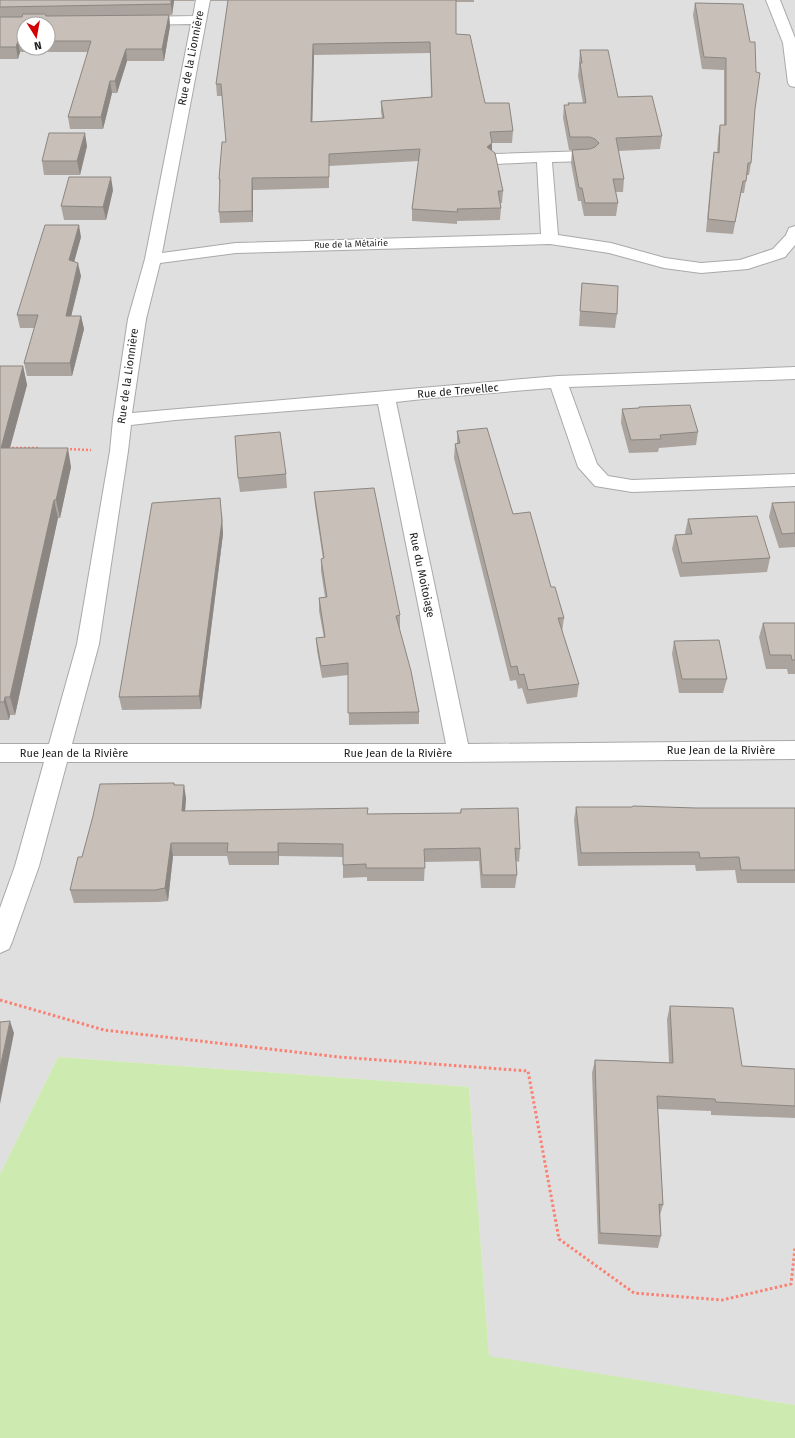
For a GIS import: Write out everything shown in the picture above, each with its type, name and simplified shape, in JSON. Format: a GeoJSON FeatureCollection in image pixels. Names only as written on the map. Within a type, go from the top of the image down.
{"type":"FeatureCollection","features":[{"type":"Feature","properties":{"kind":"street","name":"Rue de la Lionnière"},"geometry":{"type":"LineString","coordinates":[[0,942],[27,866],[88,644],[119,451],[122,420],[137,319],[153,259],[203,0]]}},
{"type":"Feature","properties":{"kind":"street"},"geometry":{"type":"LineString","coordinates":[[773,0],[790,43],[795,83]]}},
{"type":"Feature","properties":{"kind":"street"},"geometry":{"type":"LineString","coordinates":[[129,21],[198,20]]}},
{"type":"Feature","properties":{"kind":"street"},"geometry":{"type":"LineString","coordinates":[[496,159],[588,156]]}},
{"type":"Feature","properties":{"kind":"street"},"geometry":{"type":"LineString","coordinates":[[544,158],[550,239]]}},
{"type":"Feature","properties":{"kind":"street","name":"Rue de la Métairie"},"geometry":{"type":"LineString","coordinates":[[153,259],[236,248],[550,239],[612,248],[664,262],[701,268],[742,265],[779,253],[794,236],[795,231]]}},
{"type":"Feature","properties":{"kind":"street","name":"Rue de Trevellec"},"geometry":{"type":"LineString","coordinates":[[122,420],[175,414],[386,398],[432,392],[558,382],[795,373]]}},
{"type":"Feature","properties":{"kind":"street"},"geometry":{"type":"LineString","coordinates":[[558,382],[588,467],[602,481],[632,486],[795,480]]}},
{"type":"Feature","properties":{"kind":"street","name":"Rue du Moitoiage"},"geometry":{"type":"LineString","coordinates":[[386,398],[459,753]]}},
{"type":"Feature","properties":{"kind":"street","name":"Rue Jean de la Rivière"},"geometry":{"type":"LineString","coordinates":[[0,753],[459,753],[795,750]]}},
{"type":"Feature","properties":{"kind":"path"},"geometry":{"type":"LineString","coordinates":[[8,448],[40,448]]}},
{"type":"Feature","properties":{"kind":"path"},"geometry":{"type":"LineString","coordinates":[[64,449],[119,451]]}},
{"type":"Feature","properties":{"kind":"path"},"geometry":{"type":"LineString","coordinates":[[0,1000],[104,1030],[339,1057],[528,1071],[559,1239],[634,1292],[722,1300],[791,1284],[795,1248]]}},
{"type":"Feature","properties":{"kind":"shaded area"},"geometry":{"type":"Polygon","coordinates":[[[0,0],[795,0],[795,1405],[489,1357],[469,1087],[58,1057],[0,1174],[0,0]]]}},
{"type":"Feature","properties":{"kind":"green space"},"geometry":{"type":"Polygon","coordinates":[[[58,1057],[469,1087],[489,1356],[795,1405],[795,1438],[0,1438],[0,1174],[58,1057]]]}},
{"type":"Feature","properties":{"kind":"building"},"geometry":{"type":"Polygon","coordinates":[[[0,0],[171,0],[171,4],[0,7],[0,0]]]}},
{"type":"Feature","properties":{"kind":"building"},"geometry":{"type":"Polygon","coordinates":[[[228,0],[456,0],[456,34],[470,35],[485,103],[509,103],[513,131],[490,132],[492,143],[487,147],[495,153],[503,191],[498,191],[501,208],[457,209],[458,212],[412,209],[420,149],[329,154],[329,177],[252,178],[252,211],[219,212],[219,179],[222,142],[226,142],[221,84],[216,84],[228,0]],[[430,42],[313,44],[311,122],[384,118],[381,101],[432,97],[430,42]]]}},
{"type":"Feature","properties":{"kind":"building"},"geometry":{"type":"Polygon","coordinates":[[[695,3],[743,4],[750,42],[755,42],[756,72],[760,73],[755,109],[751,163],[748,163],[746,181],[743,181],[735,222],[708,219],[714,152],[719,153],[720,125],[726,125],[726,58],[704,57],[695,3]]]}},
{"type":"Feature","properties":{"kind":"building"},"geometry":{"type":"Polygon","coordinates":[[[23,14],[45,14],[46,16],[22,16],[23,14]]]}},
{"type":"Feature","properties":{"kind":"building"},"geometry":{"type":"Polygon","coordinates":[[[169,15],[162,49],[126,49],[115,81],[110,81],[101,117],[68,117],[91,41],[56,41],[56,16],[46,16],[169,15]]]}},
{"type":"Feature","properties":{"kind":"building"},"geometry":{"type":"Polygon","coordinates":[[[0,17],[16,17],[16,47],[0,47],[0,17]]]}},
{"type":"Feature","properties":{"kind":"building"},"geometry":{"type":"Polygon","coordinates":[[[580,50],[608,50],[618,97],[652,96],[662,136],[616,138],[624,179],[613,179],[618,203],[585,203],[582,188],[579,188],[572,150],[590,149],[599,143],[590,137],[570,137],[564,105],[569,105],[568,103],[586,103],[580,63],[582,63],[580,50]]]}},
{"type":"Feature","properties":{"kind":"building"},"geometry":{"type":"Polygon","coordinates":[[[49,133],[85,133],[77,161],[42,161],[49,133]]]}},
{"type":"Feature","properties":{"kind":"building"},"geometry":{"type":"Polygon","coordinates":[[[69,177],[111,177],[103,207],[61,206],[69,177]]]}},
{"type":"Feature","properties":{"kind":"building"},"geometry":{"type":"Polygon","coordinates":[[[45,225],[79,225],[69,260],[78,263],[66,316],[81,316],[70,363],[24,363],[38,315],[17,315],[45,225]]]}},
{"type":"Feature","properties":{"kind":"building"},"geometry":{"type":"Polygon","coordinates":[[[582,283],[618,286],[617,314],[580,311],[582,283]]]}},
{"type":"Feature","properties":{"kind":"building"},"geometry":{"type":"Polygon","coordinates":[[[0,366],[23,366],[1,448],[68,448],[56,500],[54,500],[10,697],[5,697],[4,702],[0,702],[0,366]]]}},
{"type":"Feature","properties":{"kind":"building"},"geometry":{"type":"Polygon","coordinates":[[[690,405],[698,432],[660,435],[661,439],[631,440],[622,409],[690,405]]]}},
{"type":"Feature","properties":{"kind":"building"},"geometry":{"type":"Polygon","coordinates":[[[487,428],[513,514],[530,512],[551,587],[555,587],[564,618],[558,618],[579,684],[528,690],[524,674],[519,675],[517,666],[511,667],[455,444],[460,443],[457,431],[487,428]]]}},
{"type":"Feature","properties":{"kind":"building"},"geometry":{"type":"Polygon","coordinates":[[[280,432],[286,474],[238,478],[235,436],[280,432]]]}},
{"type":"Feature","properties":{"kind":"building"},"geometry":{"type":"Polygon","coordinates":[[[374,488],[400,615],[396,616],[411,671],[419,712],[348,713],[348,663],[321,666],[316,638],[325,637],[319,598],[327,597],[321,559],[324,558],[314,492],[374,488]]]}},
{"type":"Feature","properties":{"kind":"building"},"geometry":{"type":"Polygon","coordinates":[[[220,498],[222,521],[199,696],[119,697],[152,503],[220,498]]]}},
{"type":"Feature","properties":{"kind":"building"},"geometry":{"type":"Polygon","coordinates":[[[795,502],[795,533],[782,534],[772,503],[795,502]]]}},
{"type":"Feature","properties":{"kind":"building"},"geometry":{"type":"Polygon","coordinates":[[[757,516],[770,558],[682,563],[675,535],[692,534],[688,519],[757,516]]]}},
{"type":"Feature","properties":{"kind":"building"},"geometry":{"type":"Polygon","coordinates":[[[763,623],[795,623],[795,660],[792,660],[791,655],[770,655],[763,623]]]}},
{"type":"Feature","properties":{"kind":"building"},"geometry":{"type":"Polygon","coordinates":[[[719,640],[727,679],[682,679],[674,641],[719,640]]]}},
{"type":"Feature","properties":{"kind":"building"},"geometry":{"type":"Polygon","coordinates":[[[174,783],[174,785],[184,785],[182,811],[368,808],[367,814],[461,813],[461,809],[518,808],[520,849],[515,848],[517,875],[482,875],[480,848],[424,849],[425,868],[366,868],[366,864],[343,865],[343,844],[278,843],[278,852],[227,852],[228,843],[171,843],[165,888],[155,890],[70,890],[78,857],[82,857],[100,784],[174,783]]]}},
{"type":"Feature","properties":{"kind":"building"},"geometry":{"type":"Polygon","coordinates":[[[633,806],[696,808],[795,808],[795,870],[741,870],[739,857],[700,858],[699,852],[581,853],[576,807],[633,806]]]}},
{"type":"Feature","properties":{"kind":"building"},"geometry":{"type":"Polygon","coordinates":[[[670,1006],[733,1008],[742,1066],[795,1069],[795,1106],[716,1102],[715,1099],[657,1096],[663,1205],[659,1204],[661,1236],[600,1233],[595,1060],[673,1063],[670,1006]]]}},
{"type":"Feature","properties":{"kind":"building"},"geometry":{"type":"Polygon","coordinates":[[[10,1021],[0,1068],[0,1022],[10,1021]]]}}]}
